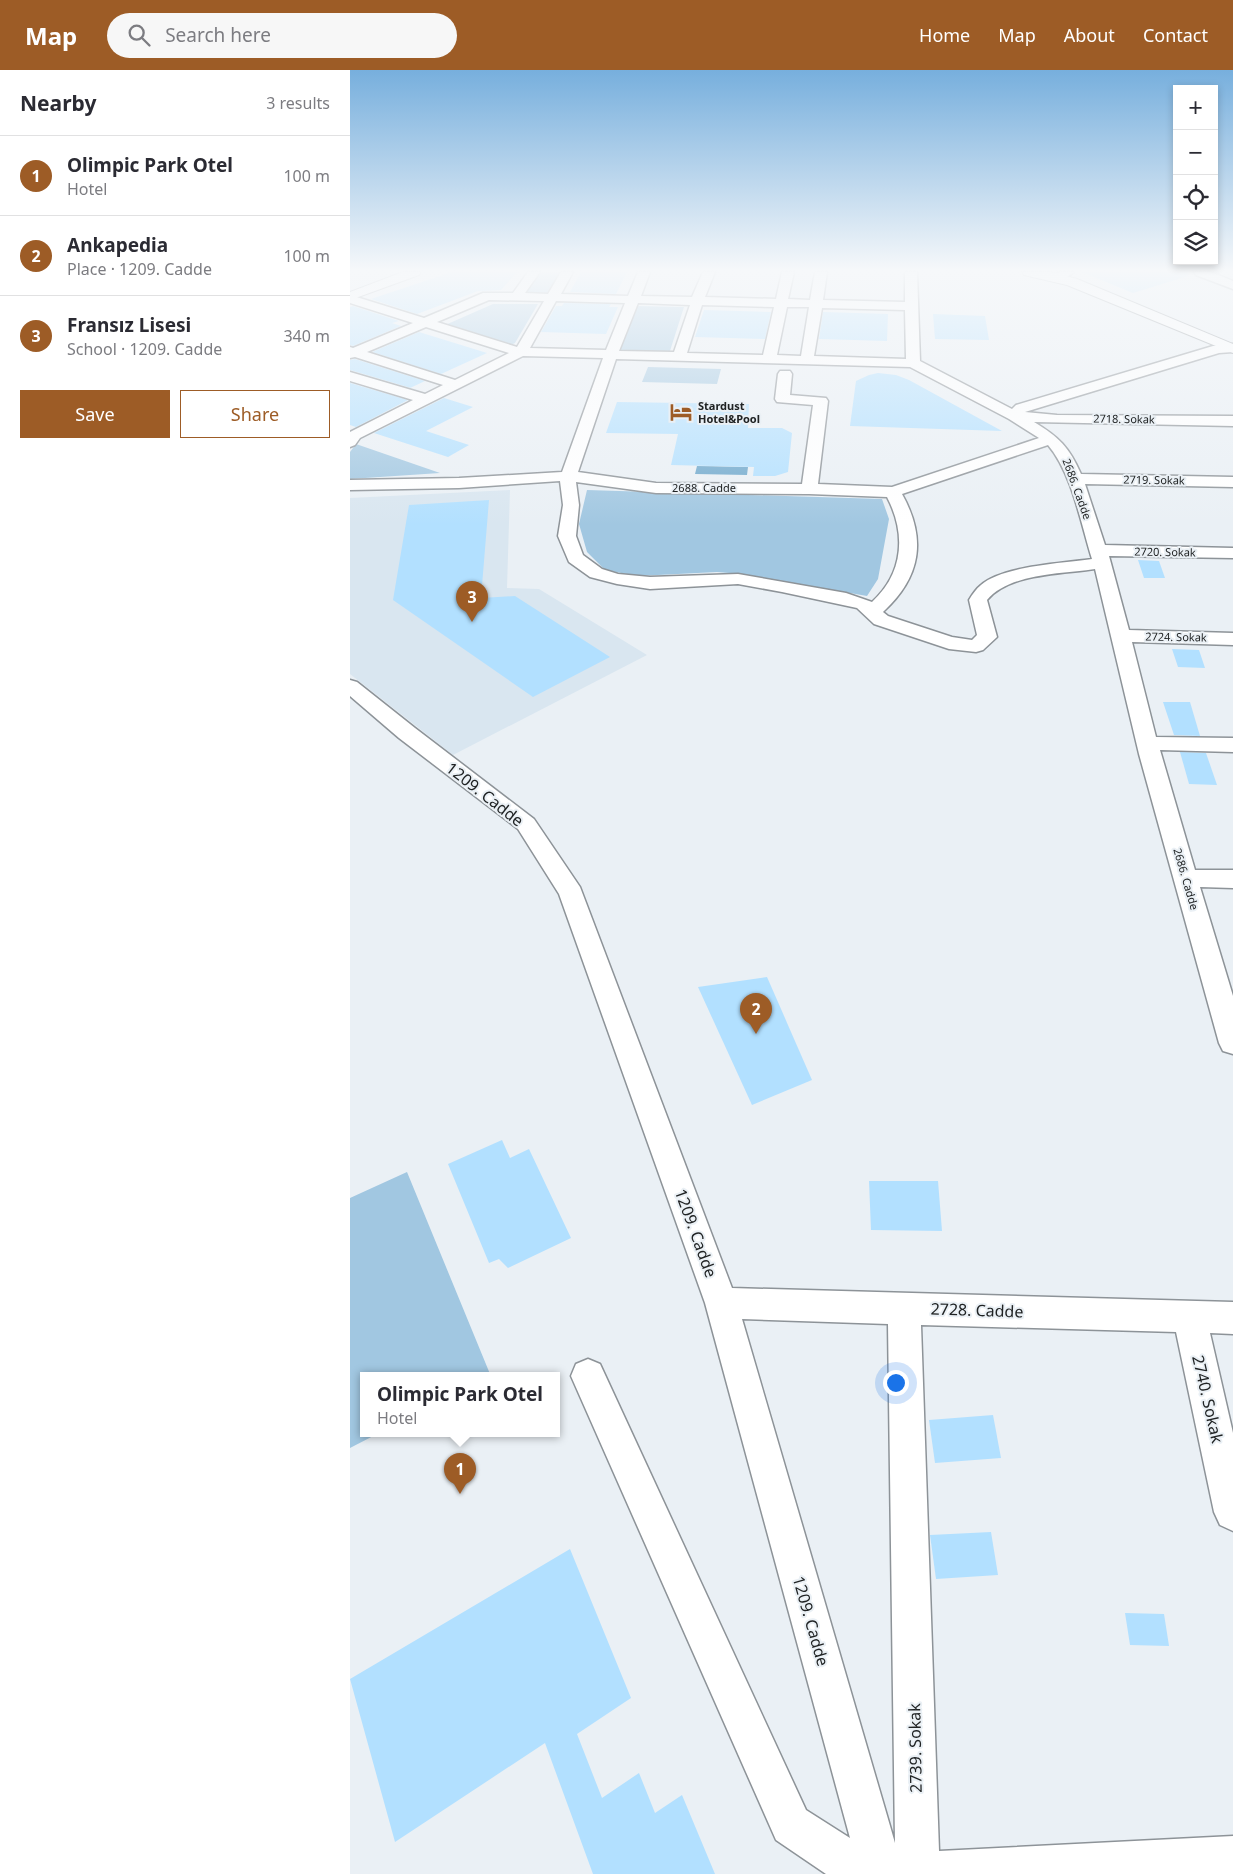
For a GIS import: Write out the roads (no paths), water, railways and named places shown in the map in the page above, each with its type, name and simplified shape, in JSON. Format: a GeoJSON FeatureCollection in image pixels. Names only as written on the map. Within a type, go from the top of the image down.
{"type":"FeatureCollection","features":[{"type":"Feature","properties":{"kind":"street"},"geometry":{"type":"LineString","coordinates":[[358,356],[454,384]]}},
{"type":"Feature","properties":{"kind":"street"},"geometry":{"type":"LineString","coordinates":[[352,437],[512,356]]}},
{"type":"Feature","properties":{"kind":"street"},"geometry":{"type":"LineString","coordinates":[[610,356],[568,483],[571,505],[567,536],[575,558],[596,573],[618,579],[650,583],[738,579],[846,599],[864,604],[872,612],[887,600],[910,554],[910,528],[902,505],[893,492]]}},
{"type":"Feature","properties":{"kind":"street","name":"2686. Cadde"},"geometry":{"type":"LineString","coordinates":[[685,356],[913,363],[1014,416],[1051,439],[1065,455],[1075,479],[1100,557],[1147,743],[1232,1039]]}},
{"type":"Feature","properties":{"kind":"street"},"geometry":{"type":"LineString","coordinates":[[913,356],[913,363]]}},
{"type":"Feature","properties":{"kind":"street"},"geometry":{"type":"LineString","coordinates":[[1014,416],[1032,414],[1221,356]]}},
{"type":"Feature","properties":{"kind":"street"},"geometry":{"type":"LineString","coordinates":[[785,374],[782,399],[821,401],[809,489]]}},
{"type":"Feature","properties":{"kind":"street"},"geometry":{"type":"LineString","coordinates":[[350,376],[426,399]]}},
{"type":"Feature","properties":{"kind":"street","name":"2718. Sokak"},"geometry":{"type":"LineString","coordinates":[[1014,416],[1057,419],[1233,421]]}},
{"type":"Feature","properties":{"kind":"street","name":"2688. Cadde"},"geometry":{"type":"LineString","coordinates":[[350,485],[459,483],[569,476],[656,488],[809,489],[893,492],[1051,439]]}},
{"type":"Feature","properties":{"kind":"street","name":"2719. Sokak"},"geometry":{"type":"LineString","coordinates":[[1075,479],[1233,482]]}},
{"type":"Feature","properties":{"kind":"street","name":"2720. Sokak"},"geometry":{"type":"LineString","coordinates":[[872,612],[881,620],[949,643],[976,646],[986,637],[978,600],[989,587],[1008,579],[1100,557],[1233,553]]}},
{"type":"Feature","properties":{"kind":"street","name":"2724. Sokak"},"geometry":{"type":"LineString","coordinates":[[1120,636],[1233,638]]}},
{"type":"Feature","properties":{"kind":"street","name":"1209. Cadde"},"geometry":{"type":"LineString","coordinates":[[350,686],[407,733],[526,824],[571,893],[721,1302],[882,1874]]}},
{"type":"Feature","properties":{"kind":"street"},"geometry":{"type":"LineString","coordinates":[[1147,743],[1233,744]]}},
{"type":"Feature","properties":{"kind":"street"},"geometry":{"type":"LineString","coordinates":[[1186,878],[1233,879]]}},
{"type":"Feature","properties":{"kind":"street","name":"2728. Cadde"},"geometry":{"type":"LineString","coordinates":[[721,1302],[1233,1318]]}},
{"type":"Feature","properties":{"kind":"street","name":"2739. Sokak"},"geometry":{"type":"LineString","coordinates":[[904,1308],[918,1874],[1233,1858]]}},
{"type":"Feature","properties":{"kind":"street","name":"2740. Sokak"},"geometry":{"type":"LineString","coordinates":[[1189,1316],[1233,1512]]}},
{"type":"Feature","properties":{"kind":"street"},"geometry":{"type":"LineString","coordinates":[[588,1376],[791,1825],[865,1874]]}},
{"type":"Feature","properties":{"kind":"place","name":"Stardust Hotel&Pool"},"geometry":{"type":"Point","coordinates":[681,412]}},
{"type":"Feature","properties":{"kind":"place","name":"Fransız Lisesi"},"geometry":{"type":"Point","coordinates":[472,622]}},
{"type":"Feature","properties":{"kind":"place","name":"Ankapedia"},"geometry":{"type":"Point","coordinates":[756,1034]}},
{"type":"Feature","properties":{"kind":"place","name":"Olimpic Park Otel"},"geometry":{"type":"Point","coordinates":[460,1494]}}]}
